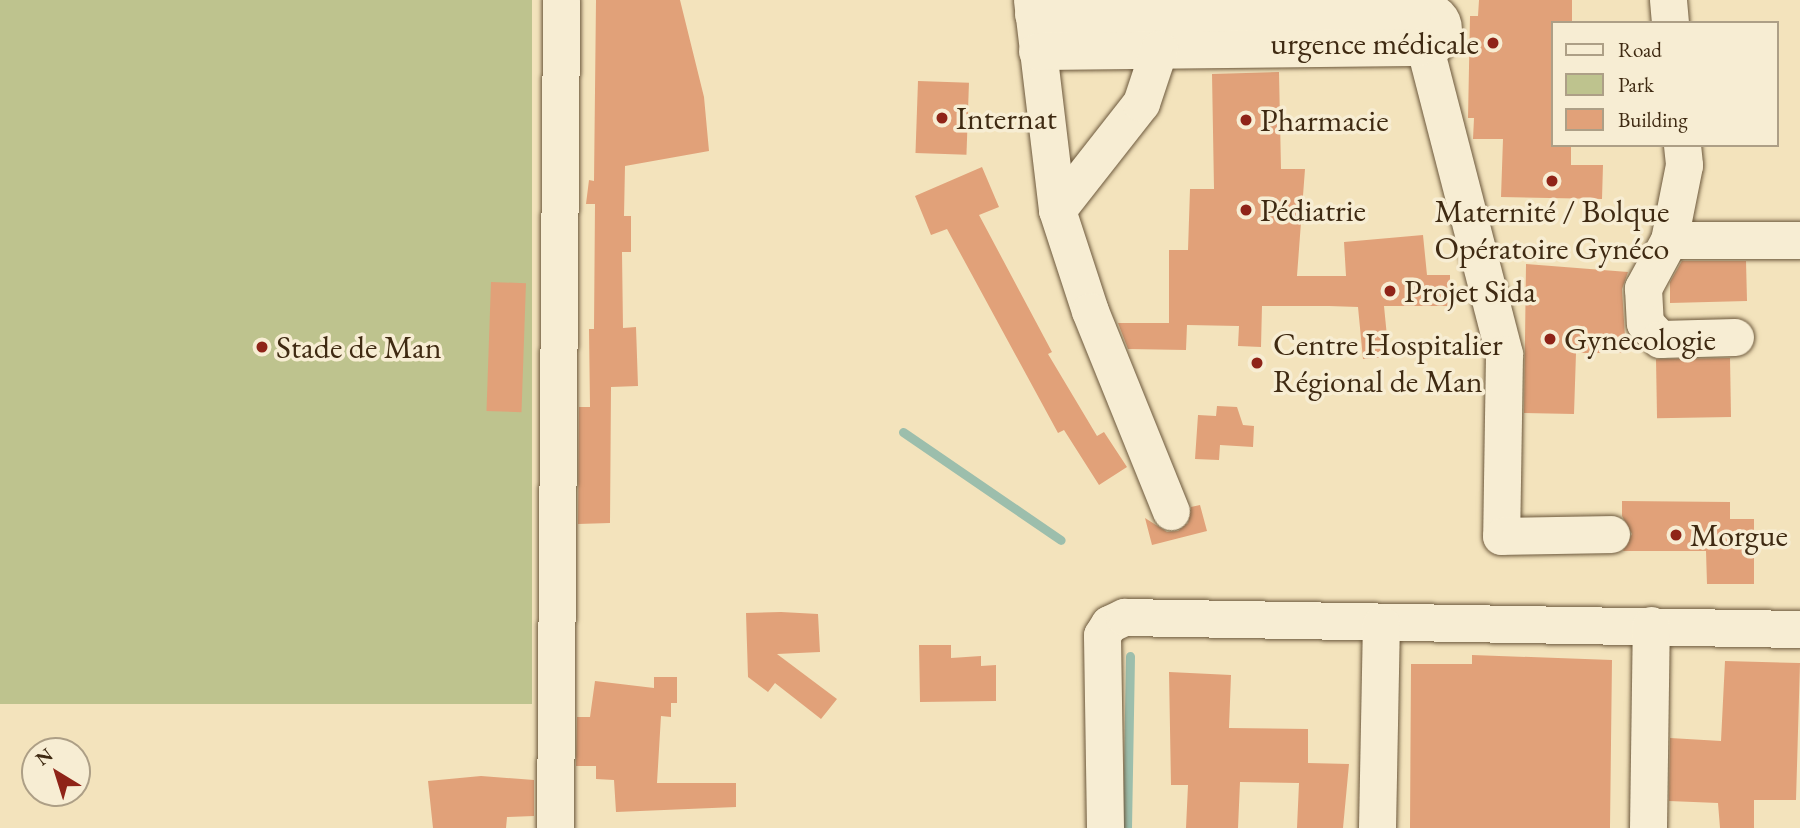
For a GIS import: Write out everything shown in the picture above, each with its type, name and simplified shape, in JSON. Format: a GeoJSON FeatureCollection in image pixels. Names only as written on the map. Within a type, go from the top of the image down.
{"type":"FeatureCollection","features":[{"type":"Feature","properties":{"kind":"street"},"geometry":{"type":"LineString","coordinates":[[555,828],[561,0]]}},
{"type":"Feature","properties":{"kind":"street"},"geometry":{"type":"LineString","coordinates":[[1668,0],[1670,21]]}},
{"type":"Feature","properties":{"kind":"street"},"geometry":{"type":"LineString","coordinates":[[1171,511],[1090,311],[1057,209],[1032,7],[1421,23]]}},
{"type":"Feature","properties":{"kind":"street"},"geometry":{"type":"LineString","coordinates":[[1037,51],[1159,49],[1421,23]]}},
{"type":"Feature","properties":{"kind":"street"},"geometry":{"type":"LineString","coordinates":[[1421,23],[1504,354],[1502,536],[1611,534]]}},
{"type":"Feature","properties":{"kind":"street"},"geometry":{"type":"LineString","coordinates":[[1057,209],[1141,103],[1159,49]]}},
{"type":"Feature","properties":{"kind":"street"},"geometry":{"type":"LineString","coordinates":[[1682,147],[1684,165],[1669,240],[1643,288],[1645,323],[1660,339],[1735,337]]}},
{"type":"Feature","properties":{"kind":"street"},"geometry":{"type":"LineString","coordinates":[[1669,240],[1800,240]]}},
{"type":"Feature","properties":{"kind":"street"},"geometry":{"type":"LineString","coordinates":[[1105,828],[1102,635],[1109,624],[1124,617],[1381,624],[1651,625],[1800,629]]}},
{"type":"Feature","properties":{"kind":"street"},"geometry":{"type":"LineString","coordinates":[[1377,828],[1381,624]]}},
{"type":"Feature","properties":{"kind":"street"},"geometry":{"type":"LineString","coordinates":[[1648,828],[1651,625]]}},
{"type":"Feature","properties":{"kind":"green space","name":"Stade de Man"},"geometry":{"type":"Polygon","coordinates":[[[0,0],[532,0],[532,704],[0,704],[0,0]]]}},
{"type":"Feature","properties":{"kind":"building"},"geometry":{"type":"Polygon","coordinates":[[[596,0],[680,0],[704,97],[709,151],[625,166],[624,216],[631,216],[631,252],[622,252],[623,328],[636,327],[638,386],[611,387],[610,523],[578,524],[579,407],[590,407],[589,329],[594,329],[595,204],[586,204],[589,180],[594,181],[596,0]]]}},
{"type":"Feature","properties":{"kind":"building"},"geometry":{"type":"Polygon","coordinates":[[[1479,0],[1572,0],[1572,21],[1552,21],[1552,147],[1571,147],[1571,165],[1603,165],[1602,199],[1501,197],[1503,139],[1473,139],[1474,118],[1468,118],[1470,16],[1478,16],[1479,0]]]}},
{"type":"Feature","properties":{"kind":"building"},"geometry":{"type":"Polygon","coordinates":[[[1279,72],[1281,169],[1305,169],[1297,276],[1346,276],[1344,242],[1423,235],[1427,275],[1450,275],[1450,306],[1384,306],[1389,357],[1363,359],[1358,307],[1329,306],[1262,306],[1261,347],[1238,346],[1239,326],[1187,325],[1186,350],[1128,349],[1118,323],[1169,323],[1169,250],[1188,250],[1190,189],[1214,189],[1212,74],[1279,72]]]}},
{"type":"Feature","properties":{"kind":"building","name":"Internat"},"geometry":{"type":"Polygon","coordinates":[[[918,81],[969,83],[966,155],[915,153],[918,81]]]}},
{"type":"Feature","properties":{"kind":"building"},"geometry":{"type":"Polygon","coordinates":[[[982,167],[999,207],[979,215],[1052,352],[1048,354],[1097,436],[1104,432],[1127,467],[1099,485],[1064,430],[1058,433],[947,229],[931,235],[915,196],[982,167]]]}},
{"type":"Feature","properties":{"kind":"building"},"geometry":{"type":"Polygon","coordinates":[[[1682,261],[1746,261],[1747,301],[1670,303],[1670,282],[1682,261]]]}},
{"type":"Feature","properties":{"kind":"building","name":"Gynecologie"},"geometry":{"type":"Polygon","coordinates":[[[1526,264],[1628,272],[1622,289],[1626,353],[1576,353],[1574,414],[1524,413],[1526,264]]]}},
{"type":"Feature","properties":{"kind":"building"},"geometry":{"type":"Polygon","coordinates":[[[491,282],[526,283],[521,412],[486,411],[491,282]]]}},
{"type":"Feature","properties":{"kind":"building"},"geometry":{"type":"Polygon","coordinates":[[[1730,358],[1731,417],[1657,418],[1656,359],[1730,358]]]}},
{"type":"Feature","properties":{"kind":"building"},"geometry":{"type":"Polygon","coordinates":[[[1217,406],[1237,407],[1243,425],[1254,426],[1253,447],[1220,445],[1219,460],[1195,459],[1198,415],[1216,416],[1217,406]]]}},
{"type":"Feature","properties":{"kind":"building","name":"Morgue"},"geometry":{"type":"Polygon","coordinates":[[[1622,501],[1730,502],[1730,519],[1754,519],[1754,584],[1707,584],[1706,551],[1623,551],[1632,534],[1622,516],[1622,501]]]}},
{"type":"Feature","properties":{"kind":"building"},"geometry":{"type":"Polygon","coordinates":[[[1200,505],[1207,531],[1152,545],[1145,518],[1167,532],[1178,531],[1188,523],[1191,507],[1200,505]]]}},
{"type":"Feature","properties":{"kind":"building"},"geometry":{"type":"Polygon","coordinates":[[[746,613],[818,614],[820,652],[777,654],[837,699],[821,719],[775,683],[768,692],[748,677],[746,613]]]}},
{"type":"Feature","properties":{"kind":"building"},"geometry":{"type":"Polygon","coordinates":[[[919,645],[951,645],[951,658],[981,656],[981,666],[996,665],[996,701],[920,702],[919,645]]]}},
{"type":"Feature","properties":{"kind":"building"},"geometry":{"type":"Polygon","coordinates":[[[1472,655],[1612,660],[1610,828],[1410,828],[1411,664],[1472,664],[1472,655]]]}},
{"type":"Feature","properties":{"kind":"building"},"geometry":{"type":"Polygon","coordinates":[[[1725,661],[1800,663],[1796,800],[1754,800],[1754,828],[1720,828],[1718,803],[1669,801],[1670,738],[1721,741],[1725,661]]]}},
{"type":"Feature","properties":{"kind":"building"},"geometry":{"type":"Polygon","coordinates":[[[1169,672],[1231,675],[1229,728],[1308,729],[1308,763],[1349,764],[1343,828],[1297,828],[1299,783],[1240,782],[1238,828],[1186,828],[1188,785],[1171,785],[1169,672]]]}},
{"type":"Feature","properties":{"kind":"building"},"geometry":{"type":"Polygon","coordinates":[[[654,677],[677,677],[677,703],[671,703],[671,717],[661,716],[657,783],[736,783],[736,807],[616,812],[614,780],[596,779],[596,766],[576,766],[577,717],[590,717],[595,681],[654,688],[654,677]]]}},
{"type":"Feature","properties":{"kind":"building"},"geometry":{"type":"Polygon","coordinates":[[[481,776],[534,780],[534,816],[507,817],[506,828],[433,828],[428,781],[481,776]]]}},
{"type":"Feature","properties":{"kind":"waterway"},"geometry":{"type":"LineString","coordinates":[[903,432],[1061,540]]}},
{"type":"Feature","properties":{"kind":"waterway"},"geometry":{"type":"LineString","coordinates":[[1127,828],[1130,656]]}},
{"type":"Feature","properties":{"kind":"place","name":"urgence médicale"},"geometry":{"type":"Point","coordinates":[1493,43]}},
{"type":"Feature","properties":{"kind":"place","name":"Internat"},"geometry":{"type":"Point","coordinates":[942,118]}},
{"type":"Feature","properties":{"kind":"place","name":"Pharmacie"},"geometry":{"type":"Point","coordinates":[1246,120]}},
{"type":"Feature","properties":{"kind":"place","name":"Maternité / Bolque Opératoire Gynéco"},"geometry":{"type":"Point","coordinates":[1552,181]}},
{"type":"Feature","properties":{"kind":"place","name":"Pédiatrie"},"geometry":{"type":"Point","coordinates":[1246,210]}},
{"type":"Feature","properties":{"kind":"place","name":"Projet Sida"},"geometry":{"type":"Point","coordinates":[1390,291]}},
{"type":"Feature","properties":{"kind":"place","name":"Gynecologie"},"geometry":{"type":"Point","coordinates":[1550,339]}},
{"type":"Feature","properties":{"kind":"place","name":"Stade de Man"},"geometry":{"type":"Point","coordinates":[262,347]}},
{"type":"Feature","properties":{"kind":"place","name":"Centre Hospitalier Régional de Man"},"geometry":{"type":"Point","coordinates":[1257,363]}},
{"type":"Feature","properties":{"kind":"place","name":"Morgue"},"geometry":{"type":"Point","coordinates":[1676,535]}}]}
